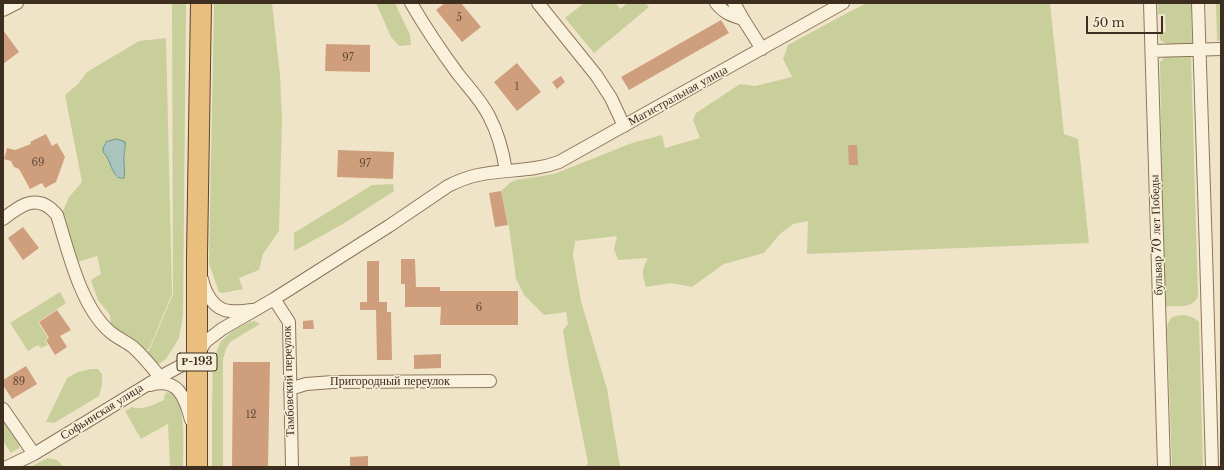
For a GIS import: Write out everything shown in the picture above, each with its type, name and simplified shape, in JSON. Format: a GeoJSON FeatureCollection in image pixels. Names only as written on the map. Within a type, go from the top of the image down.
{"type":"FeatureCollection","features":[{"type":"Feature","properties":{"kind":"highway","name":"Р-193"},"geometry":{"type":"LineString","coordinates":[[197,467],[201,3]]}},
{"type":"Feature","properties":{"kind":"street"},"geometry":{"type":"LineString","coordinates":[[3,10],[17,3]]}},
{"type":"Feature","properties":{"kind":"street"},"geometry":{"type":"LineString","coordinates":[[411,3],[458,74],[480,101],[489,116],[499,142],[506,171]]}},
{"type":"Feature","properties":{"kind":"street"},"geometry":{"type":"LineString","coordinates":[[538,3],[596,75],[612,98],[624,126]]}},
{"type":"Feature","properties":{"kind":"street"},"geometry":{"type":"LineString","coordinates":[[716,3],[722,10],[730,15],[742,19]]}},
{"type":"Feature","properties":{"kind":"street"},"geometry":{"type":"LineString","coordinates":[[734,3],[742,19],[762,49]]}},
{"type":"Feature","properties":{"kind":"street","name":"Магистральная улица"},"geometry":{"type":"LineString","coordinates":[[197,357],[205,342],[213,335],[274,299],[389,226],[448,186],[476,175],[538,168],[559,162],[843,3]]}},
{"type":"Feature","properties":{"kind":"street","name":"бульвар 70 лет Победы"},"geometry":{"type":"LineString","coordinates":[[1150,3],[1164,467]]}},
{"type":"Feature","properties":{"kind":"street"},"geometry":{"type":"LineString","coordinates":[[1198,3],[1212,467]]}},
{"type":"Feature","properties":{"kind":"street"},"geometry":{"type":"LineString","coordinates":[[1152,51],[1221,49]]}},
{"type":"Feature","properties":{"kind":"street"},"geometry":{"type":"LineString","coordinates":[[3,219],[21,206],[32,203],[41,203],[51,208],[57,215],[77,277],[96,316],[107,329],[132,347],[149,363],[160,377]]}},
{"type":"Feature","properties":{"kind":"street"},"geometry":{"type":"LineString","coordinates":[[198,256],[202,281],[205,289],[217,306],[232,312],[257,309]]}},
{"type":"Feature","properties":{"kind":"street","name":"Тамбовский переулок"},"geometry":{"type":"LineString","coordinates":[[274,299],[289,322],[292,467]]}},
{"type":"Feature","properties":{"kind":"street","name":"Софьинская улица"},"geometry":{"type":"LineString","coordinates":[[7,467],[34,454],[134,392],[197,357]]}},
{"type":"Feature","properties":{"kind":"street","name":"Пригородный переулок"},"geometry":{"type":"LineString","coordinates":[[290,388],[306,384],[333,382],[490,381]]}},
{"type":"Feature","properties":{"kind":"street"},"geometry":{"type":"LineString","coordinates":[[134,392],[157,384],[175,386],[181,393],[187,405],[197,443]]}},
{"type":"Feature","properties":{"kind":"street"},"geometry":{"type":"LineString","coordinates":[[3,408],[34,454]]}},
{"type":"Feature","properties":{"kind":"green space"},"geometry":{"type":"Polygon","coordinates":[[[172,3],[186,3],[183,316],[179,338],[166,359],[157,365],[146,351],[149,351],[173,294],[172,3]]]}},
{"type":"Feature","properties":{"kind":"green space"},"geometry":{"type":"Polygon","coordinates":[[[214,3],[272,3],[280,75],[282,119],[279,231],[263,254],[259,270],[239,278],[243,289],[222,293],[219,292],[209,264],[214,3]]]}},
{"type":"Feature","properties":{"kind":"green space"},"geometry":{"type":"Polygon","coordinates":[[[376,3],[395,3],[410,35],[411,45],[399,46],[391,37],[376,3]]]}},
{"type":"Feature","properties":{"kind":"green space"},"geometry":{"type":"Polygon","coordinates":[[[584,3],[616,3],[620,9],[628,3],[645,3],[649,7],[594,53],[565,18],[584,3]]]}},
{"type":"Feature","properties":{"kind":"green space"},"geometry":{"type":"Polygon","coordinates":[[[867,3],[1050,3],[1064,134],[1078,139],[1089,243],[807,254],[808,221],[793,224],[780,234],[764,253],[724,264],[692,287],[671,283],[646,287],[643,272],[648,258],[618,260],[614,249],[617,236],[575,241],[573,256],[581,301],[607,389],[620,467],[586,467],[588,463],[563,330],[568,324],[566,312],[544,315],[524,295],[516,279],[509,227],[501,191],[511,182],[516,180],[554,174],[632,143],[662,135],[665,148],[700,138],[693,120],[696,113],[740,84],[755,86],[792,77],[783,59],[788,45],[867,3]]]}},
{"type":"Feature","properties":{"kind":"green space"},"geometry":{"type":"Polygon","coordinates":[[[1158,3],[1191,3],[1192,44],[1167,44],[1160,40],[1159,33],[1166,32],[1165,14],[1158,14],[1158,3]]]}},
{"type":"Feature","properties":{"kind":"green space"},"geometry":{"type":"Polygon","coordinates":[[[1216,3],[1221,3],[1221,40],[1217,41],[1216,3]]]}},
{"type":"Feature","properties":{"kind":"green space"},"geometry":{"type":"Polygon","coordinates":[[[166,38],[172,294],[149,349],[144,351],[126,339],[111,325],[110,315],[98,300],[91,280],[101,274],[97,256],[78,262],[62,213],[69,197],[82,182],[65,95],[78,84],[87,72],[139,41],[166,38]],[[114,139],[104,143],[103,151],[107,156],[115,174],[123,179],[126,144],[114,139]]]}},
{"type":"Feature","properties":{"kind":"green space"},"geometry":{"type":"Polygon","coordinates":[[[1191,55],[1198,296],[1193,303],[1189,305],[1166,306],[1164,301],[1160,62],[1165,56],[1191,55]]]}},
{"type":"Feature","properties":{"kind":"green space"},"geometry":{"type":"Polygon","coordinates":[[[393,184],[394,191],[343,224],[294,251],[294,233],[372,185],[393,184]]]}},
{"type":"Feature","properties":{"kind":"green space"},"geometry":{"type":"Polygon","coordinates":[[[60,292],[66,303],[38,322],[48,338],[45,340],[48,345],[41,348],[38,345],[28,351],[10,323],[60,292]]]}},
{"type":"Feature","properties":{"kind":"green space"},"geometry":{"type":"Polygon","coordinates":[[[1185,315],[1194,318],[1199,322],[1203,467],[1172,467],[1167,328],[1171,318],[1185,315]]]}},
{"type":"Feature","properties":{"kind":"green space"},"geometry":{"type":"Polygon","coordinates":[[[255,321],[260,324],[230,342],[226,349],[223,360],[223,467],[212,467],[213,360],[221,341],[233,331],[255,321]]]}},
{"type":"Feature","properties":{"kind":"green space"},"geometry":{"type":"Polygon","coordinates":[[[98,369],[102,374],[102,385],[99,396],[54,423],[46,422],[67,378],[78,372],[98,369]]]}},
{"type":"Feature","properties":{"kind":"green space"},"geometry":{"type":"Polygon","coordinates":[[[167,392],[174,395],[181,413],[183,425],[183,467],[170,467],[168,424],[141,439],[125,411],[132,407],[141,408],[164,400],[164,396],[167,392]]]}},
{"type":"Feature","properties":{"kind":"green space"},"geometry":{"type":"Polygon","coordinates":[[[3,420],[7,420],[21,442],[19,448],[11,453],[3,441],[3,420]]]}},
{"type":"Feature","properties":{"kind":"green space"},"geometry":{"type":"Polygon","coordinates":[[[48,458],[57,460],[64,467],[30,467],[48,458]]]}},
{"type":"Feature","properties":{"kind":"water"},"geometry":{"type":"Polygon","coordinates":[[[117,139],[125,142],[124,178],[115,175],[107,157],[103,152],[106,142],[117,139]]]}},
{"type":"Feature","properties":{"kind":"building"},"geometry":{"type":"Polygon","coordinates":[[[445,3],[461,3],[481,27],[462,42],[436,10],[445,3]]]}},
{"type":"Feature","properties":{"kind":"building"},"geometry":{"type":"Polygon","coordinates":[[[721,20],[729,33],[629,90],[621,77],[721,20]]]}},
{"type":"Feature","properties":{"kind":"building"},"geometry":{"type":"Polygon","coordinates":[[[3,30],[19,52],[3,64],[3,30]]]}},
{"type":"Feature","properties":{"kind":"building"},"geometry":{"type":"Polygon","coordinates":[[[326,44],[370,45],[370,72],[325,71],[326,44]]]}},
{"type":"Feature","properties":{"kind":"building"},"geometry":{"type":"Polygon","coordinates":[[[517,63],[541,92],[517,111],[494,82],[517,63]]]}},
{"type":"Feature","properties":{"kind":"building"},"geometry":{"type":"Polygon","coordinates":[[[561,76],[565,82],[557,89],[552,82],[561,76]]]}},
{"type":"Feature","properties":{"kind":"building"},"geometry":{"type":"Polygon","coordinates":[[[46,134],[52,146],[57,143],[65,157],[56,182],[45,188],[42,183],[30,189],[19,169],[14,167],[11,161],[4,159],[7,148],[15,150],[31,144],[30,142],[46,134]]]}},
{"type":"Feature","properties":{"kind":"building"},"geometry":{"type":"Polygon","coordinates":[[[848,145],[857,145],[858,165],[849,165],[848,145]]]}},
{"type":"Feature","properties":{"kind":"building"},"geometry":{"type":"Polygon","coordinates":[[[338,150],[394,152],[393,179],[337,177],[338,150]]]}},
{"type":"Feature","properties":{"kind":"building"},"geometry":{"type":"Polygon","coordinates":[[[501,191],[508,225],[495,227],[489,193],[501,191]]]}},
{"type":"Feature","properties":{"kind":"building"},"geometry":{"type":"Polygon","coordinates":[[[23,227],[39,248],[23,260],[8,238],[23,227]]]}},
{"type":"Feature","properties":{"kind":"building"},"geometry":{"type":"Polygon","coordinates":[[[401,259],[415,259],[416,287],[440,287],[440,291],[518,291],[518,325],[440,325],[441,307],[405,307],[405,284],[401,284],[401,259]]]}},
{"type":"Feature","properties":{"kind":"building"},"geometry":{"type":"Polygon","coordinates":[[[367,261],[379,261],[379,302],[387,302],[387,312],[391,312],[392,360],[377,360],[376,310],[360,310],[360,302],[367,302],[367,261]]]}},
{"type":"Feature","properties":{"kind":"building"},"geometry":{"type":"Polygon","coordinates":[[[57,310],[71,330],[60,336],[67,347],[55,355],[46,340],[49,338],[39,322],[57,310]]]}},
{"type":"Feature","properties":{"kind":"building"},"geometry":{"type":"Polygon","coordinates":[[[313,320],[314,329],[303,329],[303,321],[313,320]]]}},
{"type":"Feature","properties":{"kind":"building"},"geometry":{"type":"Polygon","coordinates":[[[441,354],[441,368],[414,369],[414,355],[441,354]]]}},
{"type":"Feature","properties":{"kind":"building"},"geometry":{"type":"Polygon","coordinates":[[[233,362],[270,362],[268,467],[232,467],[233,362]]]}},
{"type":"Feature","properties":{"kind":"building"},"geometry":{"type":"Polygon","coordinates":[[[26,366],[37,384],[12,399],[3,385],[3,380],[26,366]]]}},
{"type":"Feature","properties":{"kind":"building"},"geometry":{"type":"Polygon","coordinates":[[[368,456],[368,467],[350,467],[350,457],[368,456]]]}}]}
